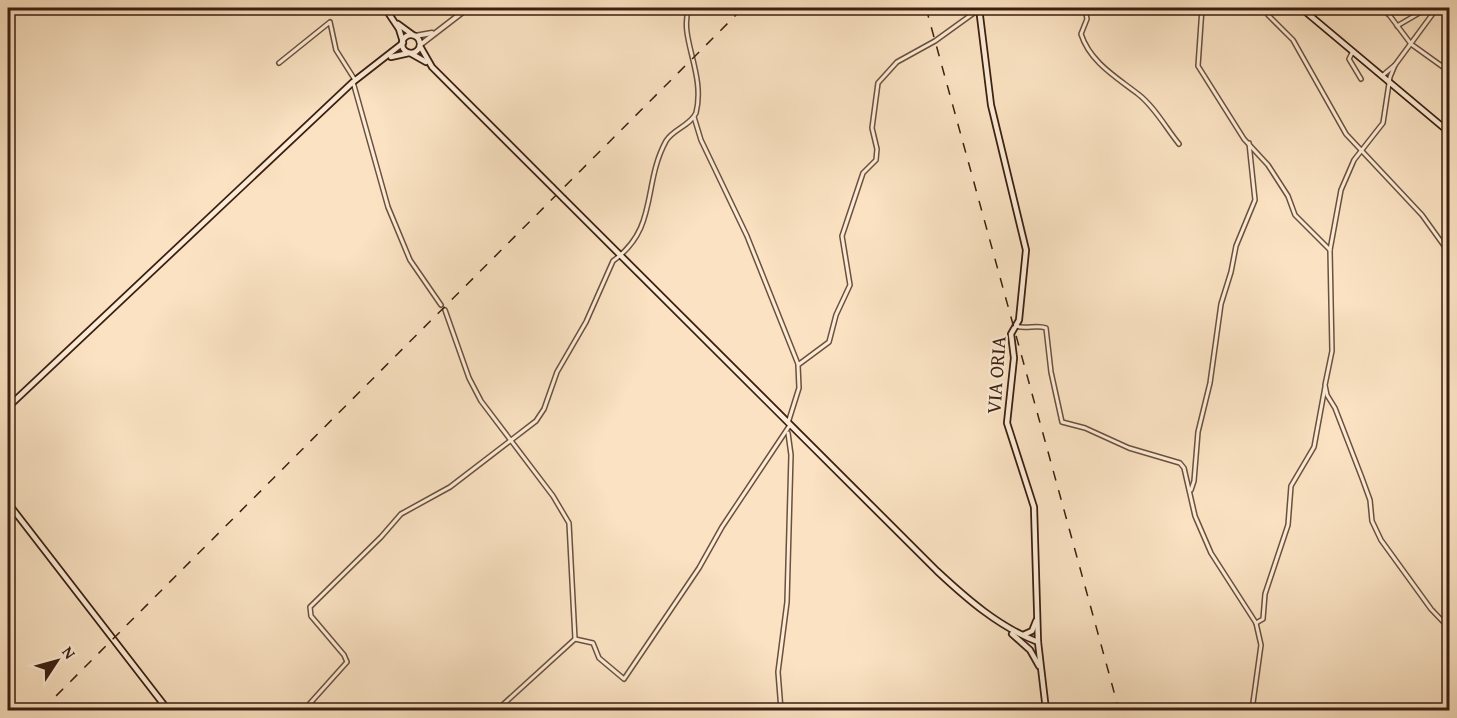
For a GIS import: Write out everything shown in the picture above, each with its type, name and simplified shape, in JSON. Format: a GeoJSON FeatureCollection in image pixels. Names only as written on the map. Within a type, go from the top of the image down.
{"type":"FeatureCollection","features":[{"type":"Feature","properties":{"kind":"main road"},"geometry":{"type":"LineString","coordinates":[[385,8],[392,18],[404,49],[432,67],[937,572],[1024,644],[1041,670]]}},
{"type":"Feature","properties":{"kind":"main road","name":"VIA ORIA"},"geometry":{"type":"LineString","coordinates":[[979,8],[991,105],[1026,250],[1016,326],[1011,334],[1014,358],[1007,423],[1034,507],[1038,643],[1046,711]]}},
{"type":"Feature","properties":{"kind":"main road"},"geometry":{"type":"LineString","coordinates":[[1301,8],[1449,133]]}},
{"type":"Feature","properties":{"kind":"main road"},"geometry":{"type":"LineString","coordinates":[[392,18],[414,36],[432,67]]}},
{"type":"Feature","properties":{"kind":"main road"},"geometry":{"type":"LineString","coordinates":[[8,407],[354,81],[383,60],[407,36],[414,36]]}},
{"type":"Feature","properties":{"kind":"main road"},"geometry":{"type":"LineString","coordinates":[[383,60],[416,51],[420,45]]}},
{"type":"Feature","properties":{"kind":"main road"},"geometry":{"type":"LineString","coordinates":[[8,503],[168,711]]}},
{"type":"Feature","properties":{"kind":"main road"},"geometry":{"type":"LineString","coordinates":[[982,609],[1017,634],[1038,643]]}},
{"type":"Feature","properties":{"kind":"main road"},"geometry":{"type":"LineString","coordinates":[[1017,634],[1025,635],[1032,631],[1037,616]]}},
{"type":"Feature","properties":{"kind":"main road"},"geometry":{"type":"LineString","coordinates":[[1024,644],[1038,643]]}},
{"type":"Feature","properties":{"kind":"street"},"geometry":{"type":"LineString","coordinates":[[420,45],[468,8]]}},
{"type":"Feature","properties":{"kind":"street"},"geometry":{"type":"LineString","coordinates":[[304,711],[346,662],[344,655],[311,616],[310,607],[401,514],[450,487],[513,441],[536,421],[544,409],[557,372],[586,322],[612,261],[621,256],[644,225],[654,173],[667,140],[694,117],[698,105],[699,82],[686,27],[688,8]]}},
{"type":"Feature","properties":{"kind":"street"},"geometry":{"type":"LineString","coordinates":[[798,365],[829,342],[836,315],[850,285],[842,236],[863,173],[876,160],[877,149],[872,128],[878,83],[897,62],[935,41],[979,8]]}},
{"type":"Feature","properties":{"kind":"street"},"geometry":{"type":"LineString","coordinates":[[1085,8],[1087,19],[1081,34],[1083,40],[1105,70],[1137,93],[1179,144]]}},
{"type":"Feature","properties":{"kind":"street"},"geometry":{"type":"LineString","coordinates":[[1202,8],[1198,66],[1249,143],[1268,165],[1288,196],[1295,215],[1330,250]]}},
{"type":"Feature","properties":{"kind":"street"},"geometry":{"type":"LineString","coordinates":[[1274,8],[1268,15],[1288,32],[1340,125],[1422,215],[1449,254]]}},
{"type":"Feature","properties":{"kind":"street"},"geometry":{"type":"LineString","coordinates":[[1384,8],[1411,44],[1449,72]]}},
{"type":"Feature","properties":{"kind":"street"},"geometry":{"type":"LineString","coordinates":[[1388,14],[1396,8]]}},
{"type":"Feature","properties":{"kind":"street"},"geometry":{"type":"LineString","coordinates":[[1397,26],[1420,12],[1418,8]]}},
{"type":"Feature","properties":{"kind":"street"},"geometry":{"type":"LineString","coordinates":[[1382,75],[1395,65],[1437,8]]}},
{"type":"Feature","properties":{"kind":"street"},"geometry":{"type":"LineString","coordinates":[[279,63],[330,22],[336,50],[354,81],[388,207],[410,260],[441,305]]}},
{"type":"Feature","properties":{"kind":"street"},"geometry":{"type":"LineString","coordinates":[[414,36],[435,32]]}},
{"type":"Feature","properties":{"kind":"street"},"geometry":{"type":"LineString","coordinates":[[1353,51],[1349,59],[1361,79]]}},
{"type":"Feature","properties":{"kind":"street"},"geometry":{"type":"LineString","coordinates":[[1256,623],[1263,619],[1265,594],[1288,525],[1291,486],[1314,447],[1332,351],[1330,250],[1341,190],[1354,160],[1383,123],[1395,65]]}},
{"type":"Feature","properties":{"kind":"street"},"geometry":{"type":"LineString","coordinates":[[694,117],[700,140],[747,236],[798,365],[799,388],[788,431],[791,455],[787,602],[778,672],[781,711]]}},
{"type":"Feature","properties":{"kind":"street"},"geometry":{"type":"LineString","coordinates":[[1190,491],[1194,482],[1198,432],[1210,383],[1221,304],[1236,246],[1255,200],[1249,143]]}},
{"type":"Feature","properties":{"kind":"street"},"geometry":{"type":"LineString","coordinates":[[445,310],[477,393],[553,496],[569,523],[575,639]]}},
{"type":"Feature","properties":{"kind":"street"},"geometry":{"type":"LineString","coordinates":[[1016,326],[1046,328],[1051,372],[1062,422],[1085,428],[1130,448],[1180,463],[1190,491],[1195,516],[1211,553],[1256,623],[1261,645],[1252,711]]}},
{"type":"Feature","properties":{"kind":"street"},"geometry":{"type":"LineString","coordinates":[[1325,385],[1370,500],[1372,521],[1381,540],[1431,609],[1449,629]]}},
{"type":"Feature","properties":{"kind":"street"},"geometry":{"type":"LineString","coordinates":[[575,639],[593,643],[599,658],[624,679],[788,431]]}},
{"type":"Feature","properties":{"kind":"street"},"geometry":{"type":"LineString","coordinates":[[497,711],[575,639]]}},
{"type":"Feature","properties":{"kind":"railway"},"geometry":{"type":"LineString","coordinates":[[42,710],[743,8]]}},
{"type":"Feature","properties":{"kind":"railway"},"geometry":{"type":"LineString","coordinates":[[926,8],[1119,710]]}}]}
